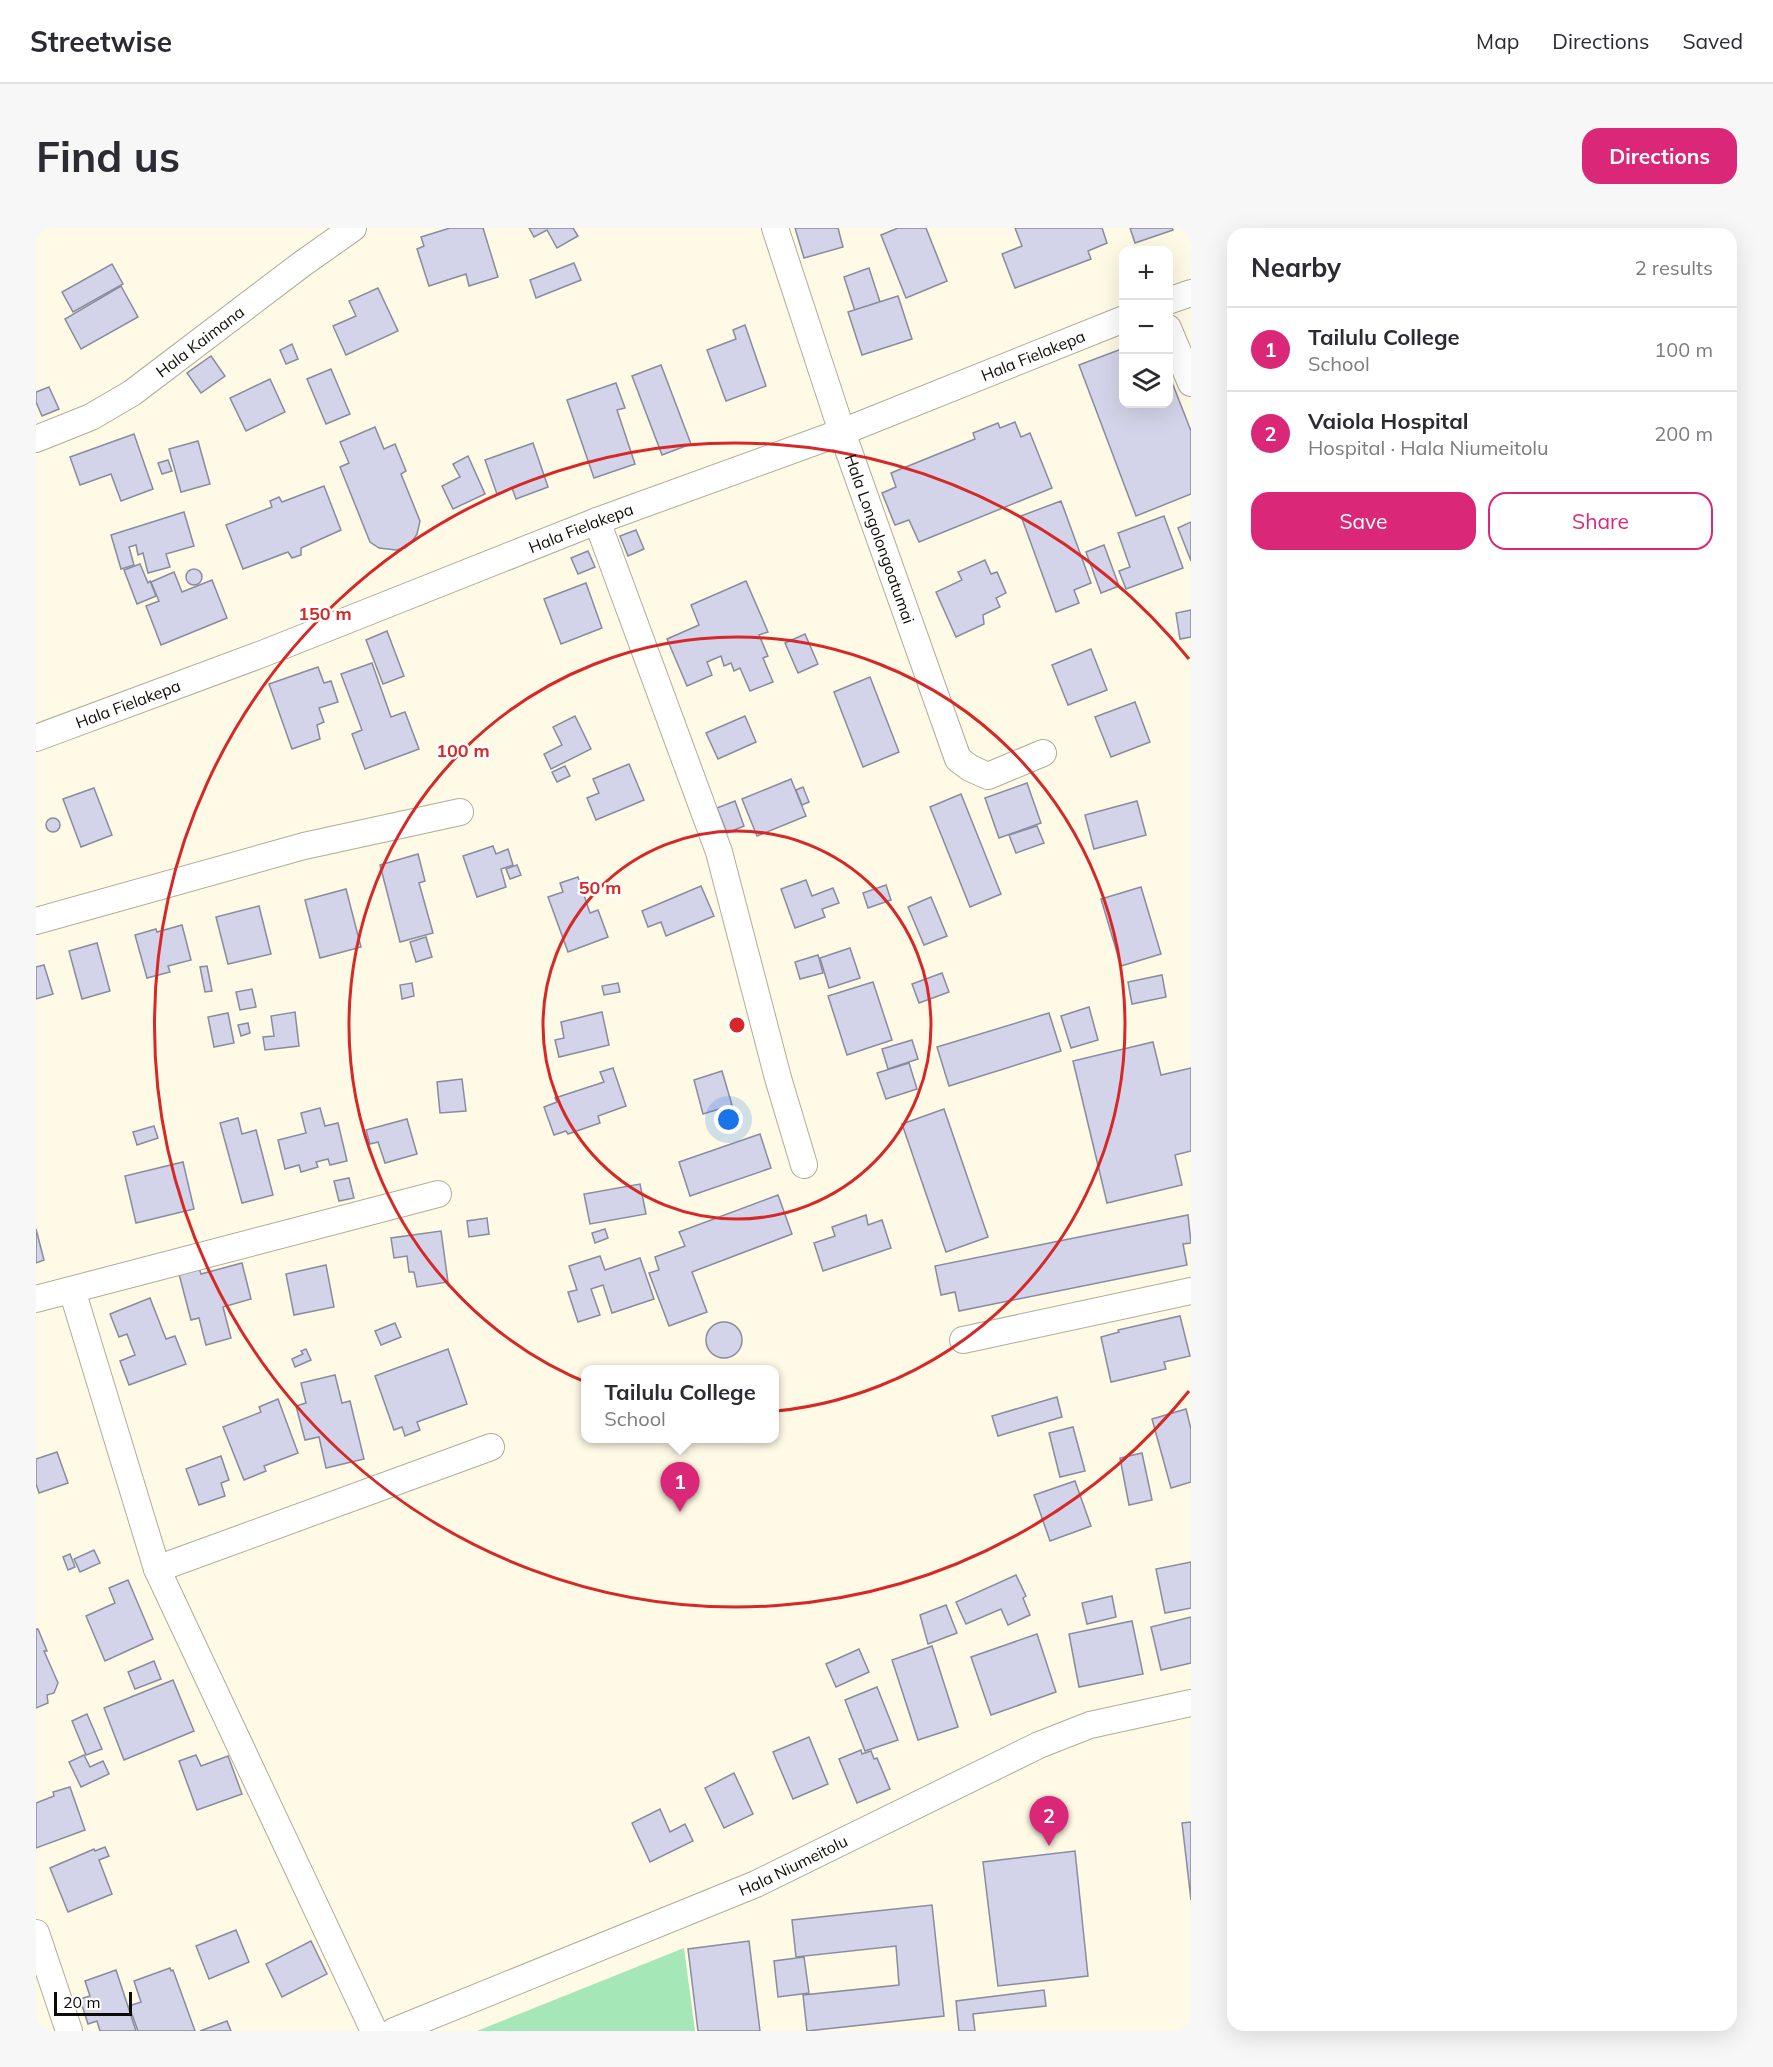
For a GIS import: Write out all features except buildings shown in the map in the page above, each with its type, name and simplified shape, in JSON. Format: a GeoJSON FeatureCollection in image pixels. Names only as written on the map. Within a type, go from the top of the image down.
{"type":"FeatureCollection","features":[{"type":"Feature","properties":{"kind":"street","name":"Hala Kaimana"},"geometry":{"type":"LineString","coordinates":[[36,439],[91,417],[132,393],[353,228]]}},
{"type":"Feature","properties":{"kind":"street","name":"Hala Longolongoatumai"},"geometry":{"type":"LineString","coordinates":[[775,228],[842,432],[958,759],[970,768],[988,776],[1043,753]]}},
{"type":"Feature","properties":{"kind":"street"},"geometry":{"type":"LineString","coordinates":[[1171,300],[1191,293]]}},
{"type":"Feature","properties":{"kind":"street","name":"Hala Fielakepa"},"geometry":{"type":"LineString","coordinates":[[36,738],[262,654],[597,521],[842,432],[1119,321]]}},
{"type":"Feature","properties":{"kind":"street"},"geometry":{"type":"LineString","coordinates":[[1173,340],[1191,383]]}},
{"type":"Feature","properties":{"kind":"street"},"geometry":{"type":"LineString","coordinates":[[597,521],[719,852],[778,1078],[804,1165]]}},
{"type":"Feature","properties":{"kind":"street"},"geometry":{"type":"LineString","coordinates":[[36,921],[304,846],[460,812]]}},
{"type":"Feature","properties":{"kind":"street"},"geometry":{"type":"LineString","coordinates":[[36,1299],[438,1194]]}},
{"type":"Feature","properties":{"kind":"street"},"geometry":{"type":"LineString","coordinates":[[72,1290],[157,1569],[374,2031]]}},
{"type":"Feature","properties":{"kind":"street"},"geometry":{"type":"LineString","coordinates":[[963,1340],[1191,1291]]}},
{"type":"Feature","properties":{"kind":"street"},"geometry":{"type":"LineString","coordinates":[[157,1569],[491,1447]]}},
{"type":"Feature","properties":{"kind":"street","name":"Hala Niumeitolu"},"geometry":{"type":"LineString","coordinates":[[394,2031],[756,1884],[1039,1745],[1090,1725],[1191,1703]]}},
{"type":"Feature","properties":{"kind":"street"},"geometry":{"type":"LineString","coordinates":[[36,1933],[69,2031]]}},
{"type":"Feature","properties":{"kind":"green space"},"geometry":{"type":"Polygon","coordinates":[[[684,1948],[695,2031],[477,2031],[684,1948]]]}},
{"type":"Feature","properties":{"kind":"place","name":"Tailulu College"},"geometry":{"type":"Point","coordinates":[680,1512]}},
{"type":"Feature","properties":{"kind":"place","name":"Vaiola Hospital"},"geometry":{"type":"Point","coordinates":[1049,1846]}}]}
